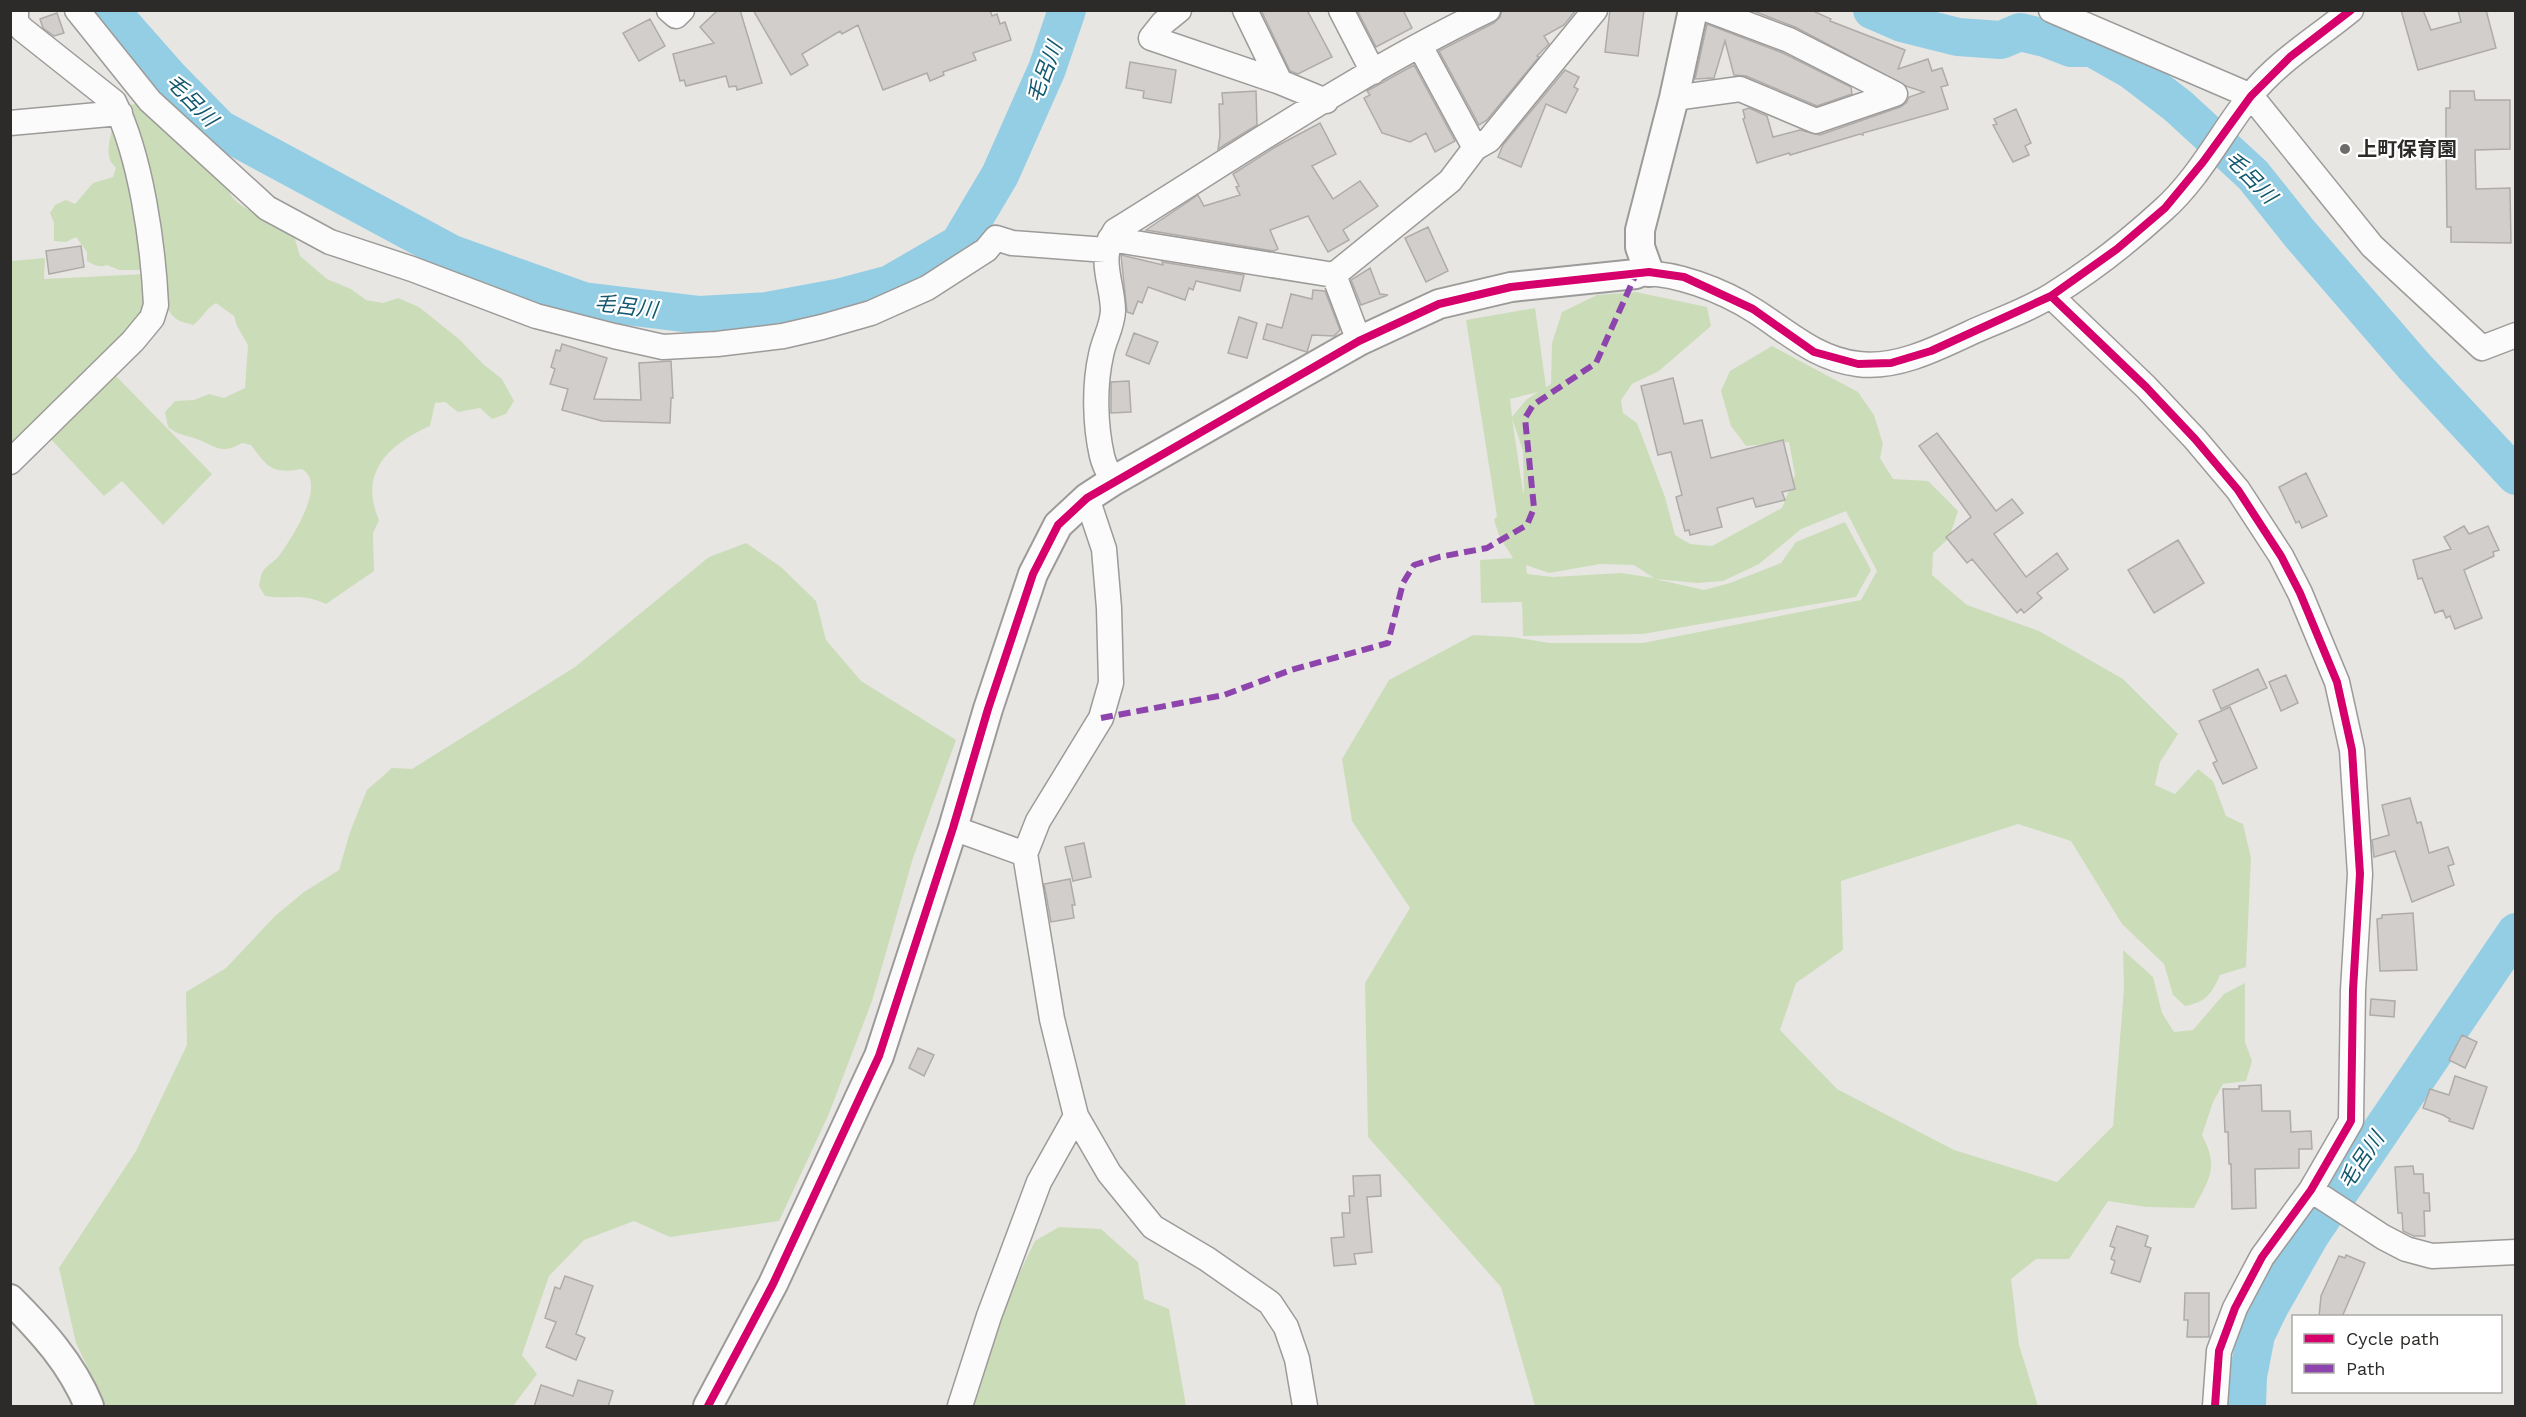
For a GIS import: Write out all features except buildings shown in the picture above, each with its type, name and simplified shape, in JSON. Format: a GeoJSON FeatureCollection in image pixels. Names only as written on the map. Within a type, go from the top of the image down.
{"type":"FeatureCollection","features":[{"type":"Feature","properties":{"kind":"street"},"geometry":{"type":"LineString","coordinates":[[10,462],[133,341],[152,318],[156,305],[144,207],[133,151],[120,113],[114,102],[22,29],[16,22],[16,10]]}},
{"type":"Feature","properties":{"kind":"street"},"geometry":{"type":"LineString","coordinates":[[77,10],[150,101],[267,208],[330,242],[412,269],[536,316],[663,347],[717,344],[783,336],[871,313],[927,288],[986,250],[996,238],[1012,243],[1108,245],[1334,275],[1450,181],[1475,148],[1488,140],[1595,10]]}},
{"type":"Feature","properties":{"kind":"street"},"geometry":{"type":"LineString","coordinates":[[669,10],[676,16],[682,10]]}},
{"type":"Feature","properties":{"kind":"street"},"geometry":{"type":"LineString","coordinates":[[1179,10],[1163,23],[1151,39],[1280,82],[1326,101]]}},
{"type":"Feature","properties":{"kind":"street"},"geometry":{"type":"LineString","coordinates":[[1245,10],[1280,82]]}},
{"type":"Feature","properties":{"kind":"street"},"geometry":{"type":"LineString","coordinates":[[1341,10],[1373,72]]}},
{"type":"Feature","properties":{"kind":"street"},"geometry":{"type":"LineString","coordinates":[[1113,482],[1102,458],[1098,418],[1098,370],[1102,351],[1112,329],[1113,308],[1108,283],[1108,245],[1115,231],[1373,72],[1447,30],[1488,10]]}},
{"type":"Feature","properties":{"kind":"street"},"geometry":{"type":"LineString","coordinates":[[1642,273],[1640,230],[1674,98],[1693,10]]}},
{"type":"Feature","properties":{"kind":"street"},"geometry":{"type":"LineString","coordinates":[[1674,98],[1740,89],[1816,121],[1895,94],[1789,40],[1709,10]]}},
{"type":"Feature","properties":{"kind":"street"},"geometry":{"type":"LineString","coordinates":[[2051,10],[2247,102],[2372,246],[2482,348],[2516,335]]}},
{"type":"Feature","properties":{"kind":"street"},"geometry":{"type":"LineString","coordinates":[[708,1407],[773,1284],[879,1056],[1033,574],[1058,525],[1087,498],[1359,341],[1439,304],[1511,287],[1642,273],[1684,277],[1753,309],[1814,352],[1858,364],[1891,363],[1931,351],[2051,296],[2117,249],[2165,208],[2203,162],[2247,102],[2290,57],[2350,10]]}},
{"type":"Feature","properties":{"kind":"street"},"geometry":{"type":"LineString","coordinates":[[1420,46],[1475,148]]}},
{"type":"Feature","properties":{"kind":"street"},"geometry":{"type":"LineString","coordinates":[[10,123],[120,113]]}},
{"type":"Feature","properties":{"kind":"street"},"geometry":{"type":"LineString","coordinates":[[1334,275],[1359,341]]}},
{"type":"Feature","properties":{"kind":"street"},"geometry":{"type":"LineString","coordinates":[[2051,296],[2146,387],[2195,439],[2238,490],[2281,556],[2300,593],[2337,682],[2352,750],[2360,874],[2353,990],[2351,1121],[2316,1193],[2262,1257],[2235,1308],[2219,1351],[2216,1407]]}},
{"type":"Feature","properties":{"kind":"street"},"geometry":{"type":"LineString","coordinates":[[1087,498],[1104,549],[1109,608],[1111,683],[1101,718],[1038,821],[1025,854],[1052,1019],[1076,1116],[1109,1173],[1153,1227],[1207,1259],[1270,1303],[1286,1327],[1290,1338],[1297,1359],[1305,1407]]}},
{"type":"Feature","properties":{"kind":"street"},"geometry":{"type":"LineString","coordinates":[[953,828],[1025,854]]}},
{"type":"Feature","properties":{"kind":"street"},"geometry":{"type":"LineString","coordinates":[[960,1407],[989,1316],[1039,1182],[1076,1116]]}},
{"type":"Feature","properties":{"kind":"street"},"geometry":{"type":"LineString","coordinates":[[2316,1193],[2383,1237],[2406,1249],[2433,1256],[2516,1252]]}},
{"type":"Feature","properties":{"kind":"street"},"geometry":{"type":"LineString","coordinates":[[10,1299],[46,1336],[68,1366],[89,1407]]}},
{"type":"Feature","properties":{"kind":"green space"},"geometry":{"type":"Polygon","coordinates":[[[164,102],[194,120],[223,147],[233,165],[230,194],[271,226],[280,226],[293,232],[300,256],[327,279],[351,289],[366,300],[383,303],[398,298],[419,307],[460,340],[483,364],[502,379],[514,401],[506,414],[492,419],[480,408],[458,412],[445,402],[435,403],[430,426],[415,433],[390,451],[375,474],[372,488],[373,503],[379,520],[373,533],[374,571],[326,604],[302,597],[265,596],[259,586],[263,571],[279,556],[305,512],[311,487],[309,476],[302,469],[284,471],[272,468],[251,445],[242,443],[228,449],[218,448],[177,433],[168,427],[165,412],[175,401],[194,400],[209,394],[224,398],[245,388],[248,345],[234,316],[216,303],[193,325],[180,321],[160,303],[148,270],[119,270],[107,265],[97,266],[87,261],[87,252],[76,237],[66,242],[54,241],[54,223],[50,213],[55,205],[66,200],[75,204],[93,183],[113,177],[116,168],[110,161],[109,141],[122,110],[137,104],[164,102]]]}},
{"type":"Feature","properties":{"kind":"green space"},"geometry":{"type":"Polygon","coordinates":[[[45,258],[44,279],[146,274],[148,308],[135,328],[11,450],[11,261],[45,258]]]}},
{"type":"Feature","properties":{"kind":"green space"},"geometry":{"type":"Polygon","coordinates":[[[1636,292],[1707,307],[1711,326],[1659,371],[1632,384],[1621,400],[1623,413],[1637,423],[1665,497],[1675,535],[1690,544],[1712,546],[1782,508],[1795,475],[1789,442],[1746,446],[1731,426],[1721,391],[1730,371],[1772,346],[1858,392],[1874,415],[1883,444],[1880,458],[1893,479],[1928,481],[1958,511],[1949,538],[1933,553],[1932,575],[1967,605],[2039,631],[2123,679],[2178,734],[2160,762],[2155,785],[2175,794],[2198,769],[2213,781],[2226,816],[2243,824],[2251,858],[2246,967],[2220,975],[2211,993],[2198,1002],[2185,1006],[2173,995],[2164,964],[2122,924],[2071,841],[2018,824],[1841,881],[1843,950],[1796,983],[1780,1030],[1837,1089],[1954,1150],[2057,1182],[2113,1126],[2124,989],[2123,950],[2153,977],[2162,1013],[2174,1032],[2193,1030],[2224,994],[2245,983],[2245,1042],[2252,1061],[2246,1081],[2223,1084],[2213,1102],[2202,1135],[2210,1156],[2210,1172],[2194,1208],[2146,1207],[2108,1201],[2069,1259],[2036,1259],[2011,1279],[2019,1345],[2038,1406],[1535,1406],[1501,1287],[1368,1137],[1365,983],[1410,908],[1352,821],[1342,759],[1389,680],[1473,635],[1513,637],[1549,643],[1643,643],[1861,600],[1877,571],[1846,511],[1801,529],[1759,564],[1723,581],[1697,583],[1655,579],[1704,590],[1730,583],[1781,563],[1796,542],[1845,522],[1871,570],[1856,597],[1643,634],[1523,636],[1522,602],[1481,603],[1480,560],[1513,558],[1500,538],[1494,520],[1497,516],[1466,320],[1535,308],[1546,387],[1551,384],[1552,343],[1562,312],[1597,295],[1636,292]],[[1538,392],[1510,399],[1512,417],[1526,400],[1538,392]],[[1512,418],[1523,492],[1523,451],[1512,418]],[[1600,564],[1549,573],[1526,565],[1527,574],[1553,577],[1621,573],[1654,578],[1634,565],[1600,564]]]}},
{"type":"Feature","properties":{"kind":"green space"},"geometry":{"type":"Polygon","coordinates":[[[113,373],[212,474],[163,525],[122,481],[104,496],[48,436],[113,373]]]}},
{"type":"Feature","properties":{"kind":"green space"},"geometry":{"type":"Polygon","coordinates":[[[746,543],[781,567],[816,601],[826,640],[861,681],[956,740],[913,858],[872,1001],[828,1116],[779,1221],[670,1237],[634,1221],[584,1240],[549,1276],[522,1355],[537,1374],[513,1406],[106,1406],[76,1343],[59,1268],[136,1151],[187,1045],[186,992],[226,968],[275,916],[304,892],[339,870],[350,832],[367,790],[392,768],[412,769],[575,667],[709,557],[746,543]]]}},
{"type":"Feature","properties":{"kind":"green space"},"geometry":{"type":"Polygon","coordinates":[[[1059,1227],[1101,1229],[1138,1262],[1144,1299],[1169,1309],[1186,1406],[973,1406],[988,1352],[1021,1270],[1035,1241],[1059,1227]]]}},
{"type":"Feature","properties":{"kind":"waterway","name":"毛呂川"},"geometry":{"type":"LineString","coordinates":[[114,10],[117,18],[169,77],[220,129],[452,254],[583,301],[700,315],[767,311],[837,298],[890,284],[959,244],[1000,175],[1047,69],[1067,10]]}},
{"type":"Feature","properties":{"kind":"waterway","name":"毛呂川"},"geometry":{"type":"LineString","coordinates":[[1872,10],[1902,23],[1958,37],[2001,40],[2020,32],[2071,48],[2092,48],[2131,70],[2178,106],[2253,175],[2300,234],[2414,366],[2516,476]]}},
{"type":"Feature","properties":{"kind":"waterway","name":"毛呂川"},"geometry":{"type":"LineString","coordinates":[[2247,1406],[2248,1376],[2256,1335],[2270,1306],[2311,1234],[2516,932]]}},
{"type":"Feature","properties":{"kind":"marked path"},"geometry":{"type":"LineString","coordinates":[[1101,718],[1224,695],[1291,670],[1388,643],[1403,583],[1414,565],[1439,557],[1487,548],[1527,525],[1534,508],[1525,418],[1533,405],[1596,363],[1636,274]]}},
{"type":"Feature","properties":{"kind":"cycle path"},"geometry":{"type":"LineString","coordinates":[[708,1406],[773,1284],[879,1056],[1033,574],[1058,525],[1087,498],[1359,341],[1439,304],[1511,287],[1649,272],[1684,277],[1753,309],[1814,352],[1858,364],[1891,363],[1931,351],[2051,296],[2117,249],[2165,208],[2203,162],[2251,96],[2290,57],[2351,10]]}},
{"type":"Feature","properties":{"kind":"cycle path"},"geometry":{"type":"LineString","coordinates":[[2051,296],[2146,387],[2195,439],[2238,490],[2281,556],[2300,593],[2337,682],[2352,750],[2360,874],[2353,990],[2351,1121],[2311,1190],[2262,1257],[2235,1308],[2219,1351],[2215,1406]]}},
{"type":"Feature","properties":{"kind":"place","name":"上町保育園"},"geometry":{"type":"Point","coordinates":[2345,149]}}]}
